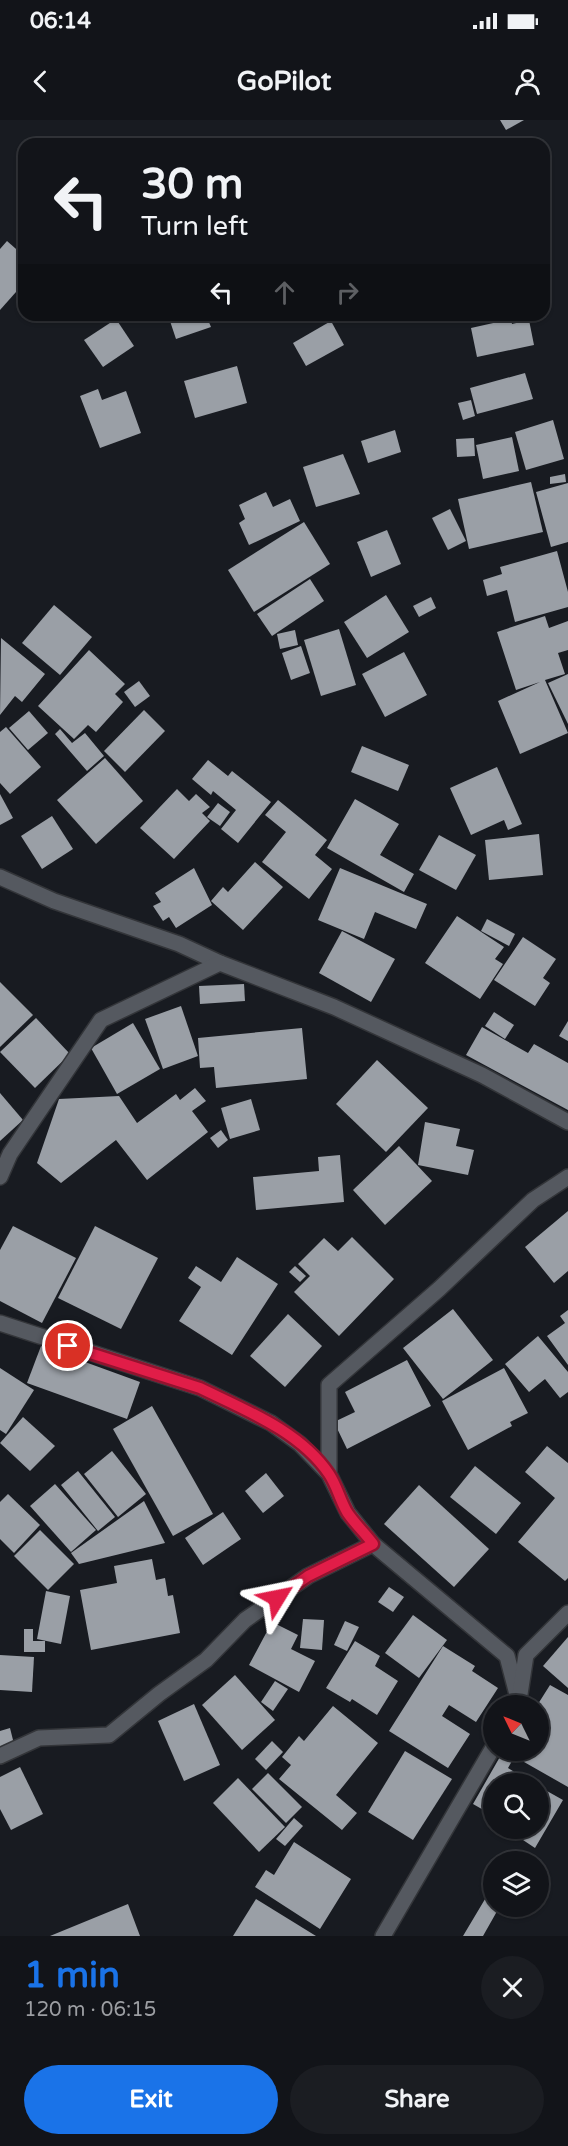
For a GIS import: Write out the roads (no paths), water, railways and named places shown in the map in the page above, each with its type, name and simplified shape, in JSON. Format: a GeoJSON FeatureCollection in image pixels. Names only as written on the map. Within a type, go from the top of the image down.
{"type":"FeatureCollection","features":[{"type":"Feature","properties":{"kind":"street"},"geometry":{"type":"LineString","coordinates":[[0,877],[54,901],[179,944],[220,963],[334,1007],[482,1075],[568,1122]]}},
{"type":"Feature","properties":{"kind":"street"},"geometry":{"type":"LineString","coordinates":[[0,1177],[10,1154],[101,1020],[220,963]]}},
{"type":"Feature","properties":{"kind":"street"},"geometry":{"type":"LineString","coordinates":[[329,1474],[329,1385],[439,1289],[532,1200],[568,1177]]}},
{"type":"Feature","properties":{"kind":"street"},"geometry":{"type":"LineString","coordinates":[[0,1323],[200,1388],[271,1423],[300,1444],[329,1474],[348,1513],[373,1544],[507,1656],[515,1695]]}},
{"type":"Feature","properties":{"kind":"street"},"geometry":{"type":"LineString","coordinates":[[0,1756],[39,1738],[109,1735],[159,1694],[206,1660],[245,1620],[308,1576],[373,1544]]}},
{"type":"Feature","properties":{"kind":"street"},"geometry":{"type":"LineString","coordinates":[[519,1695],[526,1655],[568,1613]]}},
{"type":"Feature","properties":{"kind":"street"},"geometry":{"type":"LineString","coordinates":[[383,1936],[485,1761]]}}]}
